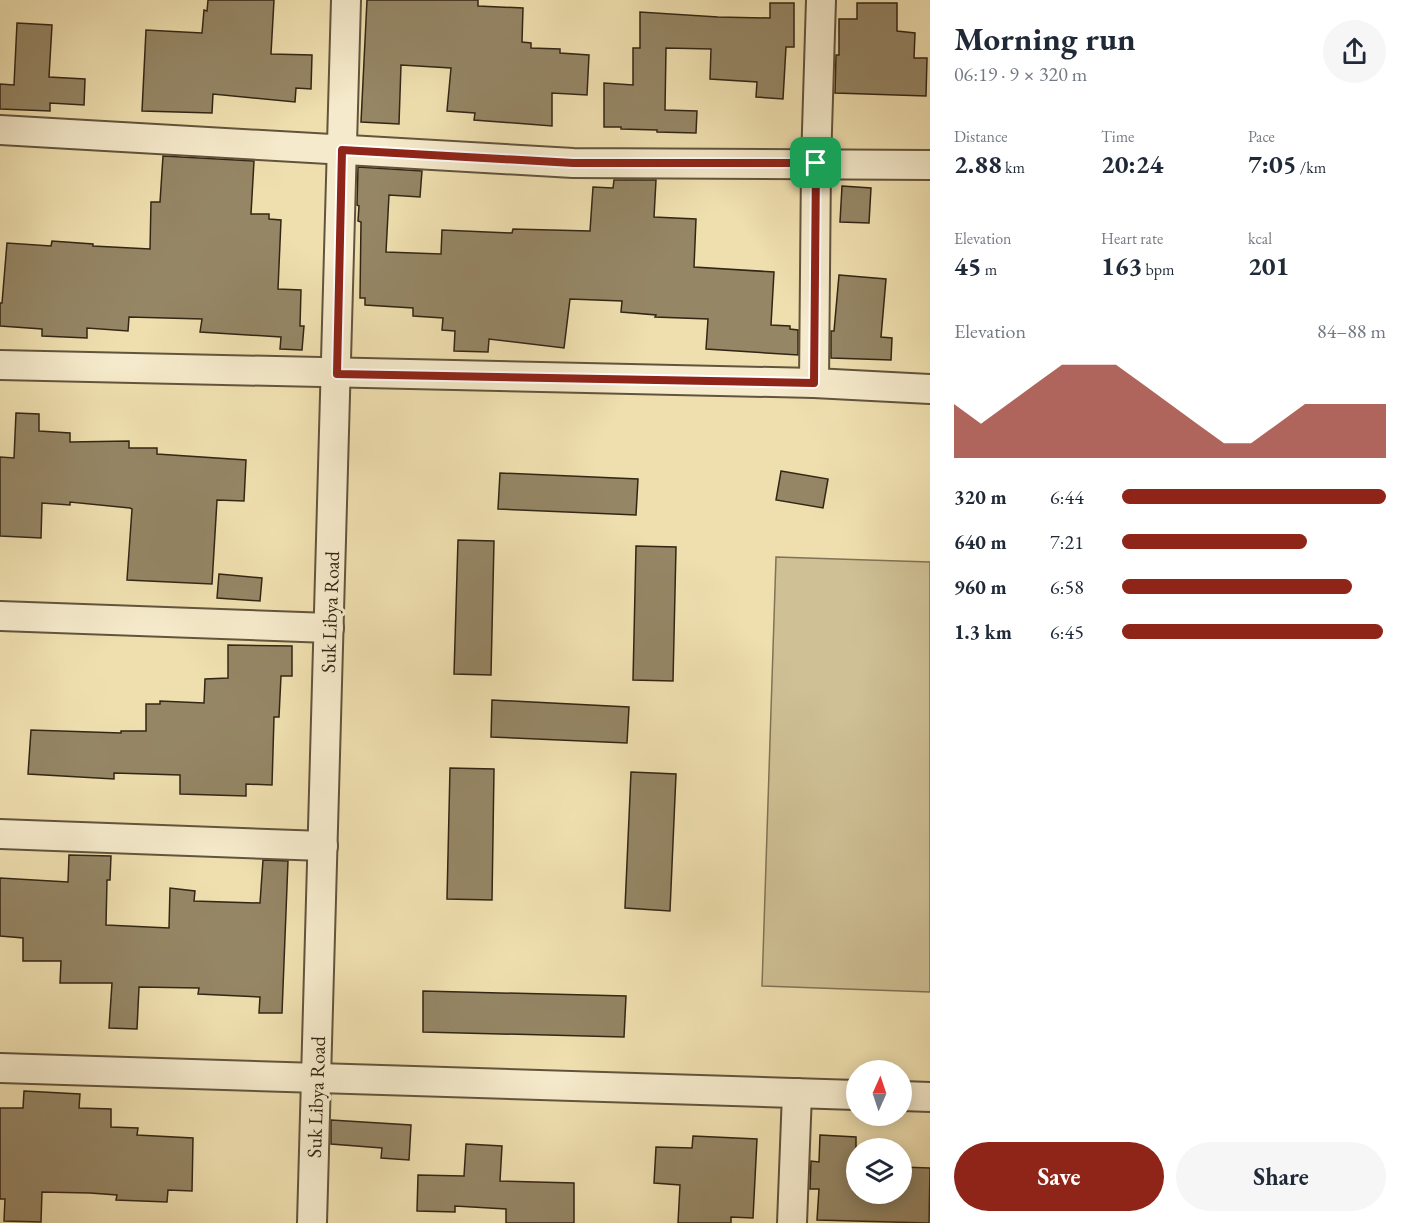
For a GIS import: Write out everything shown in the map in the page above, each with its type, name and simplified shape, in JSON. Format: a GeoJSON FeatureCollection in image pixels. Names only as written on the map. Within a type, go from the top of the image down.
{"type":"FeatureCollection","features":[{"type":"Feature","properties":{"kind":"street","name":"Suk Libya Road"},"geometry":{"type":"LineString","coordinates":[[312,1223],[346,0]]}},
{"type":"Feature","properties":{"kind":"street"},"geometry":{"type":"LineString","coordinates":[[814,383],[816,163],[821,0]]}},
{"type":"Feature","properties":{"kind":"street"},"geometry":{"type":"LineString","coordinates":[[0,130],[573,163],[930,165]]}},
{"type":"Feature","properties":{"kind":"street"},"geometry":{"type":"LineString","coordinates":[[0,366],[814,383],[930,389]]}},
{"type":"Feature","properties":{"kind":"street"},"geometry":{"type":"LineString","coordinates":[[0,616],[329,628]]}},
{"type":"Feature","properties":{"kind":"street"},"geometry":{"type":"LineString","coordinates":[[0,834],[323,846]]}},
{"type":"Feature","properties":{"kind":"street"},"geometry":{"type":"LineString","coordinates":[[0,1068],[846,1095]]}},
{"type":"Feature","properties":{"kind":"street"},"geometry":{"type":"LineString","coordinates":[[792,1223],[797,1093]]}},
{"type":"Feature","properties":{"kind":"street"},"geometry":{"type":"LineString","coordinates":[[912,1096],[930,1097]]}},
{"type":"Feature","properties":{"kind":"shaded area"},"geometry":{"type":"Polygon","coordinates":[[[776,557],[930,562],[930,992],[762,986],[776,557]]]}},
{"type":"Feature","properties":{"kind":"building"},"geometry":{"type":"Polygon","coordinates":[[[208,0],[274,0],[271,54],[312,55],[311,89],[296,88],[295,102],[213,94],[212,113],[142,111],[146,30],[202,33],[204,10],[207,11],[208,0]]]}},
{"type":"Feature","properties":{"kind":"building"},"geometry":{"type":"Polygon","coordinates":[[[367,0],[478,0],[478,6],[523,8],[522,42],[531,43],[531,48],[560,49],[560,53],[589,55],[587,95],[552,93],[552,126],[474,120],[475,113],[447,111],[451,68],[401,65],[399,124],[361,122],[367,0]]]}},
{"type":"Feature","properties":{"kind":"building"},"geometry":{"type":"Polygon","coordinates":[[[770,3],[794,3],[794,47],[786,47],[783,99],[756,97],[757,82],[710,79],[711,49],[666,48],[665,110],[697,111],[696,133],[604,127],[604,83],[633,85],[633,48],[640,48],[640,12],[770,18],[770,3]]]}},
{"type":"Feature","properties":{"kind":"building"},"geometry":{"type":"Polygon","coordinates":[[[857,3],[897,3],[897,31],[915,33],[914,58],[927,58],[926,96],[835,93],[836,55],[839,55],[839,19],[857,19],[857,3]]]}},
{"type":"Feature","properties":{"kind":"building"},"geometry":{"type":"Polygon","coordinates":[[[17,23],[52,25],[49,77],[85,79],[84,105],[50,103],[50,111],[0,109],[0,84],[14,85],[17,23]]]}},
{"type":"Feature","properties":{"kind":"building"},"geometry":{"type":"Polygon","coordinates":[[[163,156],[254,161],[251,214],[269,214],[269,219],[281,220],[278,289],[301,290],[300,326],[304,326],[302,350],[280,349],[281,337],[200,332],[202,319],[129,317],[128,331],[87,328],[87,338],[42,336],[42,329],[0,326],[0,303],[2,303],[7,243],[51,246],[52,241],[150,249],[151,202],[160,202],[163,156]]]}},
{"type":"Feature","properties":{"kind":"building"},"geometry":{"type":"Polygon","coordinates":[[[358,167],[422,171],[420,197],[389,195],[386,252],[441,254],[442,230],[512,233],[513,229],[590,231],[593,187],[613,188],[614,180],[656,180],[654,217],[696,219],[694,267],[774,272],[771,325],[790,326],[790,329],[798,330],[798,355],[706,349],[708,319],[655,317],[656,315],[621,312],[622,301],[570,299],[564,348],[489,339],[488,352],[454,351],[455,331],[442,330],[443,318],[413,316],[413,308],[365,305],[365,298],[360,298],[361,222],[358,221],[359,206],[357,205],[358,167]]]}},
{"type":"Feature","properties":{"kind":"building"},"geometry":{"type":"Polygon","coordinates":[[[842,186],[871,188],[869,223],[840,222],[842,186]]]}},
{"type":"Feature","properties":{"kind":"building"},"geometry":{"type":"Polygon","coordinates":[[[839,275],[886,279],[881,337],[892,338],[891,360],[831,358],[831,331],[834,331],[839,275]]]}},
{"type":"Feature","properties":{"kind":"building"},"geometry":{"type":"Polygon","coordinates":[[[16,413],[39,414],[39,431],[70,433],[70,442],[129,441],[129,448],[157,448],[157,454],[246,460],[244,501],[217,500],[212,584],[127,580],[132,509],[130,508],[70,502],[70,505],[42,503],[41,538],[0,536],[0,457],[14,458],[16,413]]]}},
{"type":"Feature","properties":{"kind":"building"},"geometry":{"type":"Polygon","coordinates":[[[781,471],[828,479],[823,508],[776,500],[781,471]]]}},
{"type":"Feature","properties":{"kind":"building"},"geometry":{"type":"Polygon","coordinates":[[[500,473],[638,479],[636,515],[498,509],[500,473]]]}},
{"type":"Feature","properties":{"kind":"building"},"geometry":{"type":"Polygon","coordinates":[[[458,540],[494,541],[491,675],[454,674],[458,540]]]}},
{"type":"Feature","properties":{"kind":"building"},"geometry":{"type":"Polygon","coordinates":[[[636,546],[676,547],[673,681],[633,680],[636,546]]]}},
{"type":"Feature","properties":{"kind":"building"},"geometry":{"type":"Polygon","coordinates":[[[219,574],[262,578],[260,601],[217,598],[219,574]]]}},
{"type":"Feature","properties":{"kind":"building"},"geometry":{"type":"Polygon","coordinates":[[[228,645],[292,646],[292,676],[281,676],[279,717],[274,717],[272,785],[246,784],[246,796],[180,794],[180,775],[114,773],[114,779],[28,774],[31,730],[121,733],[121,731],[146,731],[146,704],[160,704],[160,701],[204,703],[205,679],[228,678],[228,645]]]}},
{"type":"Feature","properties":{"kind":"building"},"geometry":{"type":"Polygon","coordinates":[[[492,700],[629,707],[627,743],[491,737],[492,700]]]}},
{"type":"Feature","properties":{"kind":"building"},"geometry":{"type":"Polygon","coordinates":[[[450,768],[494,769],[492,900],[447,899],[450,768]]]}},
{"type":"Feature","properties":{"kind":"building"},"geometry":{"type":"Polygon","coordinates":[[[631,772],[676,774],[670,911],[625,908],[631,772]]]}},
{"type":"Feature","properties":{"kind":"building"},"geometry":{"type":"Polygon","coordinates":[[[69,855],[111,856],[110,880],[107,880],[106,925],[169,928],[170,888],[195,891],[194,901],[260,903],[263,860],[288,861],[282,1013],[259,1013],[260,997],[198,994],[199,988],[139,987],[137,1029],[109,1028],[112,983],[60,983],[61,961],[23,961],[23,938],[0,936],[0,878],[68,882],[69,855]]]}},
{"type":"Feature","properties":{"kind":"building"},"geometry":{"type":"Polygon","coordinates":[[[423,991],[626,996],[624,1037],[423,1032],[423,991]]]}},
{"type":"Feature","properties":{"kind":"building"},"geometry":{"type":"Polygon","coordinates":[[[24,1091],[80,1094],[79,1108],[111,1109],[111,1127],[138,1128],[137,1135],[193,1138],[192,1191],[168,1190],[167,1202],[116,1200],[117,1195],[42,1192],[41,1222],[4,1221],[5,1199],[0,1199],[0,1108],[23,1108],[24,1091]]]}},
{"type":"Feature","properties":{"kind":"building"},"geometry":{"type":"Polygon","coordinates":[[[331,1120],[411,1125],[409,1160],[381,1158],[382,1148],[331,1144],[331,1120]]]}},
{"type":"Feature","properties":{"kind":"building"},"geometry":{"type":"Polygon","coordinates":[[[820,1135],[856,1137],[846,1138],[846,1204],[912,1204],[912,1167],[930,1168],[929,1223],[817,1220],[819,1189],[810,1189],[811,1161],[819,1162],[820,1135]]]}},
{"type":"Feature","properties":{"kind":"building"},"geometry":{"type":"Polygon","coordinates":[[[693,1136],[757,1139],[753,1218],[731,1217],[731,1223],[678,1223],[680,1185],[654,1183],[656,1147],[692,1148],[693,1136]]]}},
{"type":"Feature","properties":{"kind":"building"},"geometry":{"type":"Polygon","coordinates":[[[466,1144],[502,1146],[500,1181],[574,1183],[574,1223],[506,1223],[506,1209],[455,1206],[455,1212],[417,1211],[418,1175],[464,1176],[466,1144]]]}},
{"type":"Feature","properties":{"kind":"route"},"geometry":{"type":"LineString","coordinates":[[342,150],[573,163],[816,163],[814,383],[337,374],[342,150]]}}]}
